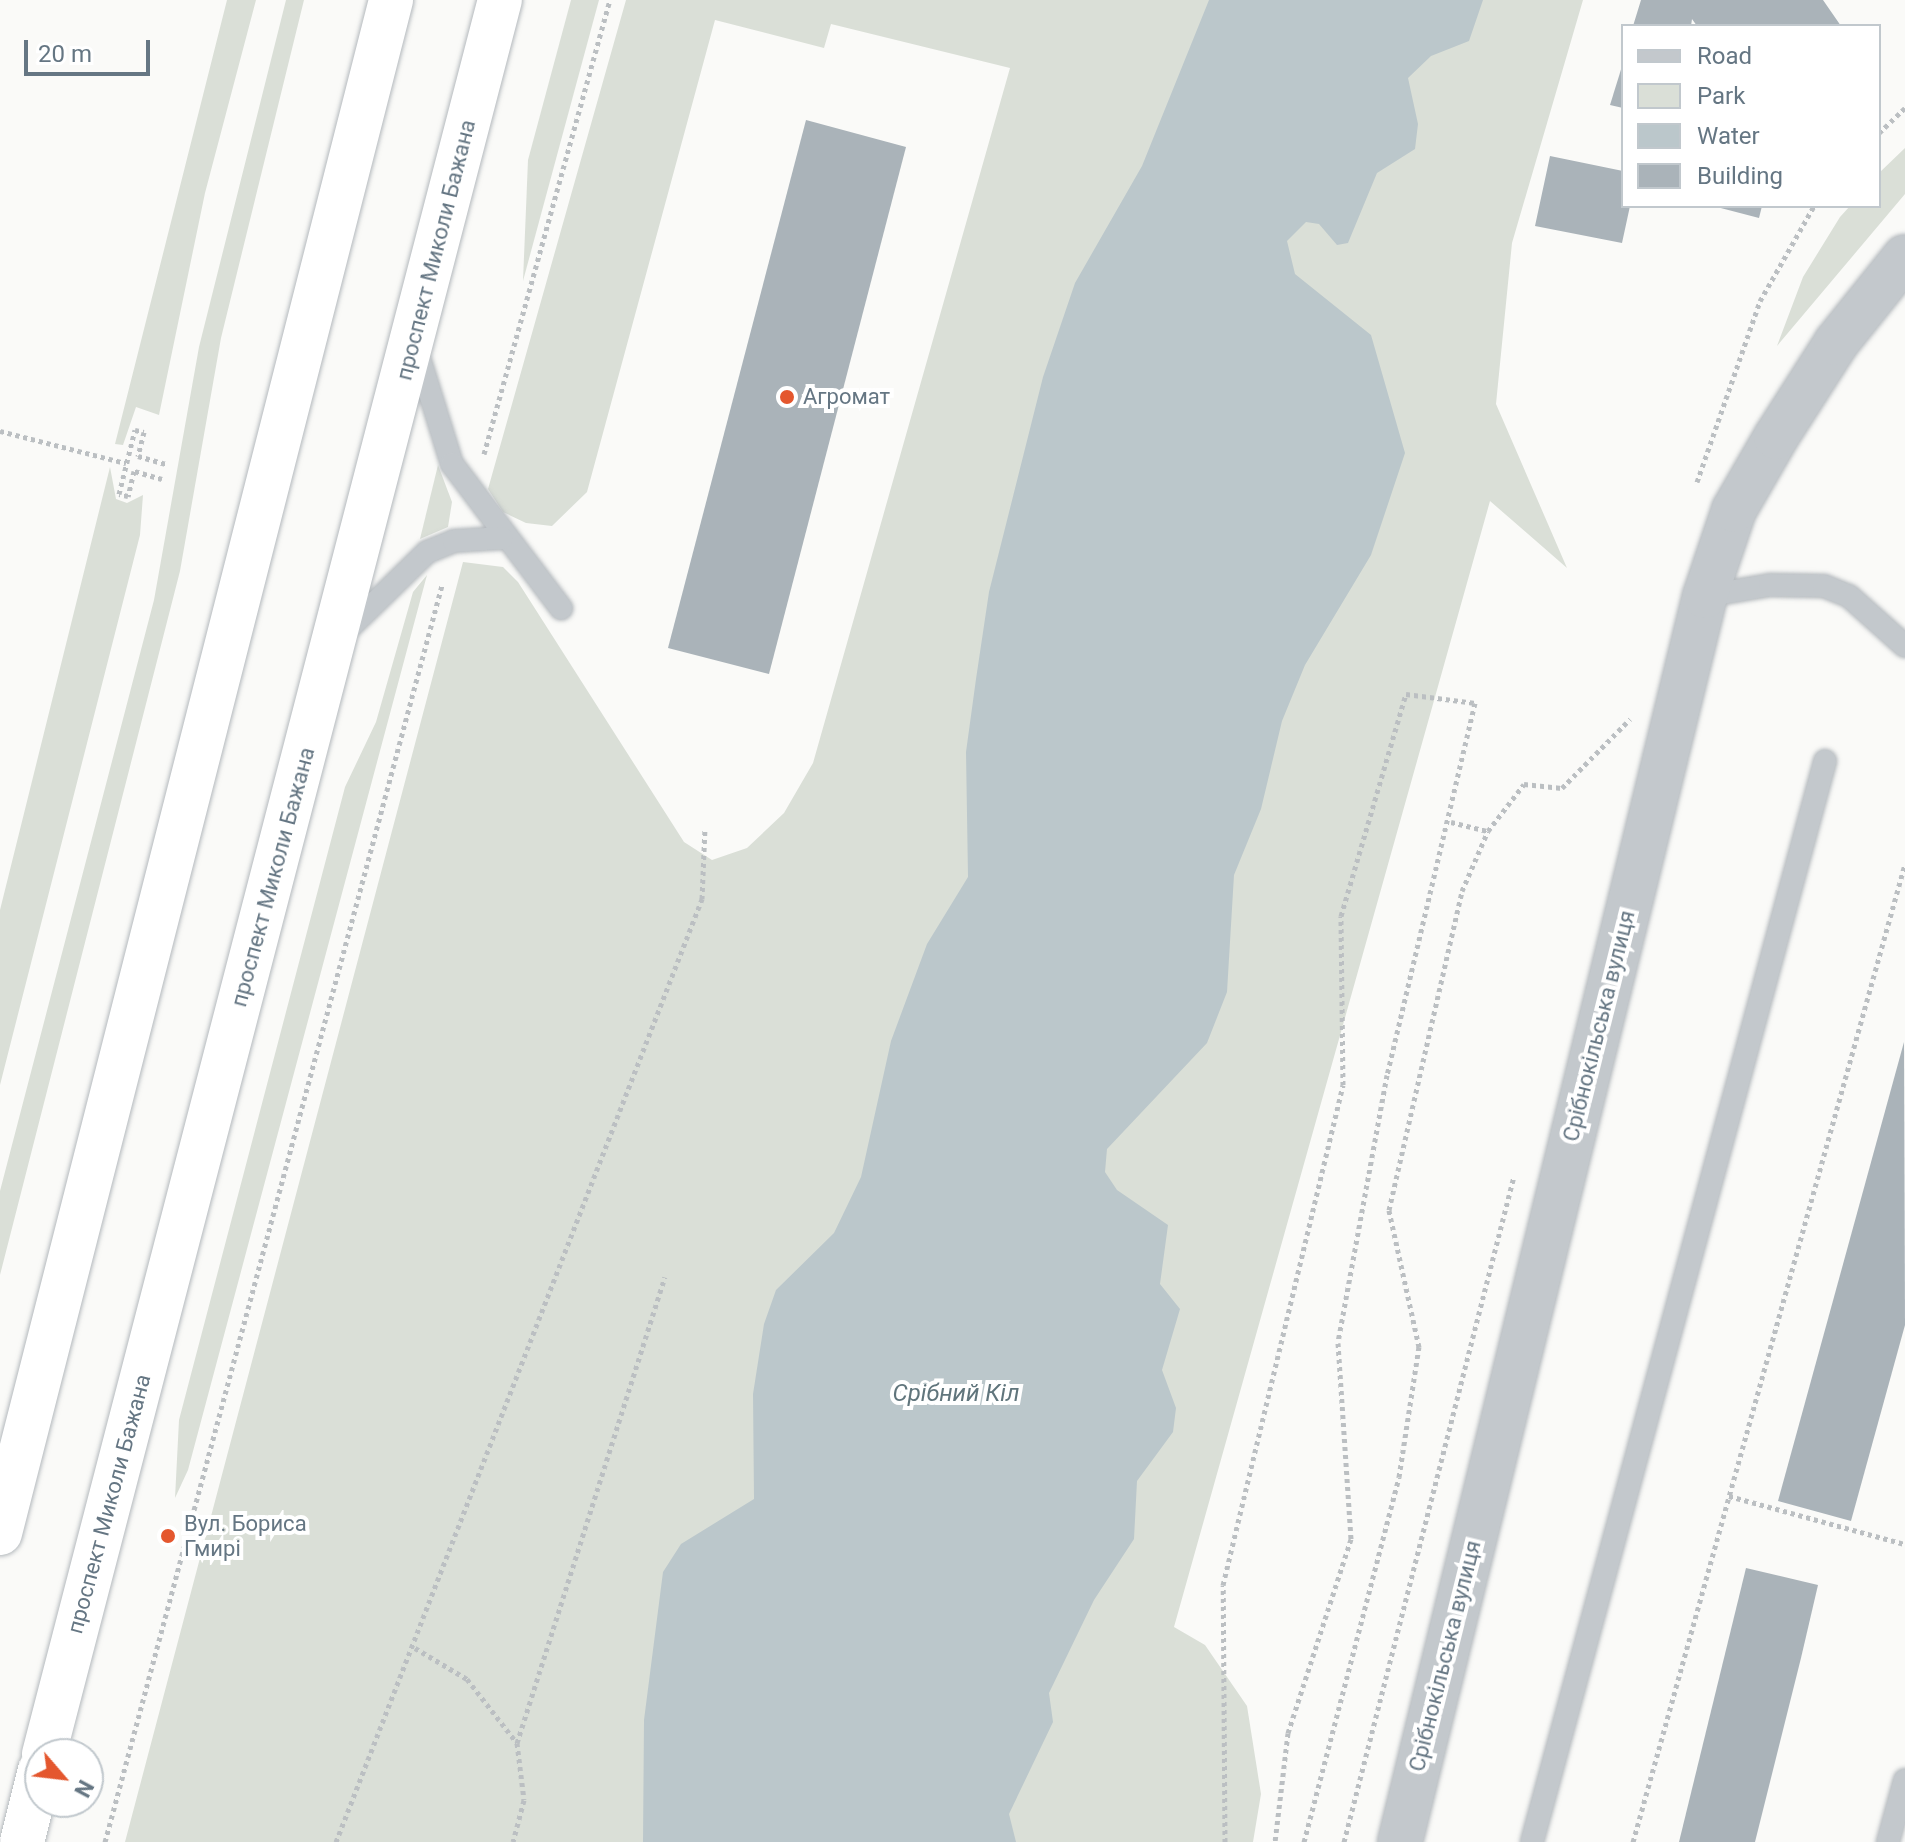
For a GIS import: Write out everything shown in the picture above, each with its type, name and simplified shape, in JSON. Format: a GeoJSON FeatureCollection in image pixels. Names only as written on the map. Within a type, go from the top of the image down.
{"type":"FeatureCollection","features":[{"type":"Feature","properties":{"kind":"highway"},"geometry":{"type":"LineString","coordinates":[[0,1533],[391,0]]}},
{"type":"Feature","properties":{"kind":"highway","name":"проспект Миколи Бажана"},"geometry":{"type":"LineString","coordinates":[[48,1738],[500,0]]}},
{"type":"Feature","properties":{"kind":"highway"},"geometry":{"type":"LineString","coordinates":[[22,1842],[28,1818]]}},
{"type":"Feature","properties":{"kind":"street","name":"Срібнокільська вулиця"},"geometry":{"type":"LineString","coordinates":[[1400,1842],[1705,596],[1734,510],[1776,437],[1836,343],[1905,257]]}},
{"type":"Feature","properties":{"kind":"lane"},"geometry":{"type":"LineString","coordinates":[[413,338],[452,464],[472,498],[502,538],[561,608]]}},
{"type":"Feature","properties":{"kind":"lane"},"geometry":{"type":"LineString","coordinates":[[334,642],[427,552],[454,541],[502,538]]}},
{"type":"Feature","properties":{"kind":"lane"},"geometry":{"type":"LineString","coordinates":[[1705,596],[1770,585],[1824,586],[1869,611],[1905,646]]}},
{"type":"Feature","properties":{"kind":"lane"},"geometry":{"type":"LineString","coordinates":[[1532,1842],[1825,761]]}},
{"type":"Feature","properties":{"kind":"lane"},"geometry":{"type":"LineString","coordinates":[[1888,1842],[1905,1780]]}},
{"type":"Feature","properties":{"kind":"path"},"geometry":{"type":"LineString","coordinates":[[472,498],[610,0]]}},
{"type":"Feature","properties":{"kind":"path"},"geometry":{"type":"LineString","coordinates":[[1881,131],[1905,108]]}},
{"type":"Feature","properties":{"kind":"path"},"geometry":{"type":"LineString","coordinates":[[162,479],[134,471],[128,496],[119,494],[135,430],[144,432],[138,456],[166,464]]}},
{"type":"Feature","properties":{"kind":"path"},"geometry":{"type":"LineString","coordinates":[[0,431],[126,463]]}},
{"type":"Feature","properties":{"kind":"path"},"geometry":{"type":"LineString","coordinates":[[105,1842],[454,541]]}},
{"type":"Feature","properties":{"kind":"path"},"geometry":{"type":"LineString","coordinates":[[1225,1842],[1223,1585],[1343,1085],[1341,916],[1406,694],[1475,703],[1451,822],[1387,1075],[1338,1343],[1351,1539],[1288,1733],[1275,1842]]}},
{"type":"Feature","properties":{"kind":"path"},"geometry":{"type":"LineString","coordinates":[[1304,1842],[1399,1477],[1419,1347],[1389,1210],[1462,891],[1488,831],[1524,784],[1562,788],[1631,718]]}},
{"type":"Feature","properties":{"kind":"path"},"geometry":{"type":"LineString","coordinates":[[1451,822],[1488,831]]}},
{"type":"Feature","properties":{"kind":"path"},"geometry":{"type":"LineString","coordinates":[[336,1842],[415,1648],[702,899],[705,828]]}},
{"type":"Feature","properties":{"kind":"path"},"geometry":{"type":"LineString","coordinates":[[1633,1842],[1905,864]]}},
{"type":"Feature","properties":{"kind":"path"},"geometry":{"type":"LineString","coordinates":[[513,1842],[524,1800],[517,1743],[665,1277]]}},
{"type":"Feature","properties":{"kind":"path"},"geometry":{"type":"LineString","coordinates":[[1729,1496],[1905,1544]]}},
{"type":"Feature","properties":{"kind":"path"},"geometry":{"type":"LineString","coordinates":[[415,1648],[467,1679],[517,1743]]}},
{"type":"Feature","properties":{"kind":"green space"},"geometry":{"type":"Polygon","coordinates":[[[227,0],[256,0],[205,193],[159,415],[136,407],[123,445],[115,444],[227,0]]]}},
{"type":"Feature","properties":{"kind":"green space"},"geometry":{"type":"Polygon","coordinates":[[[286,0],[304,0],[221,338],[180,571],[0,1275],[0,1191],[154,600],[199,347],[286,0]]]}},
{"type":"Feature","properties":{"kind":"green space"},"geometry":{"type":"Polygon","coordinates":[[[571,0],[599,0],[523,281],[528,160],[571,0]]]}},
{"type":"Feature","properties":{"kind":"green space"},"geometry":{"type":"Polygon","coordinates":[[[626,0],[1583,0],[1512,243],[1496,404],[1567,568],[1490,501],[1174,1627],[1205,1645],[1247,1706],[1261,1794],[1253,1842],[125,1842],[463,562],[503,567],[518,582],[684,842],[712,860],[747,848],[784,813],[813,763],[1010,68],[831,24],[824,48],[715,20],[587,492],[552,526],[526,523],[503,512],[488,489],[626,0]]]}},
{"type":"Feature","properties":{"kind":"green space"},"geometry":{"type":"Polygon","coordinates":[[[1905,148],[1905,194],[1777,346],[1803,277],[1840,217],[1848,208],[1881,208],[1881,171],[1905,148]]]}},
{"type":"Feature","properties":{"kind":"green space"},"geometry":{"type":"Polygon","coordinates":[[[438,465],[452,502],[448,527],[420,539],[438,465]]]}},
{"type":"Feature","properties":{"kind":"green space"},"geometry":{"type":"Polygon","coordinates":[[[110,467],[116,499],[127,503],[143,495],[140,535],[0,1085],[0,910],[110,467]]]}},
{"type":"Feature","properties":{"kind":"green space"},"geometry":{"type":"Polygon","coordinates":[[[427,575],[188,1470],[175,1498],[179,1420],[345,787],[376,722],[413,592],[427,575]]]}},
{"type":"Feature","properties":{"kind":"water","name":"Срібний Кіл"},"geometry":{"type":"Polygon","coordinates":[[[1209,0],[1483,0],[1469,41],[1431,56],[1408,78],[1418,124],[1415,149],[1377,173],[1348,243],[1337,245],[1319,224],[1306,222],[1287,241],[1295,274],[1371,335],[1405,453],[1371,555],[1305,665],[1282,721],[1261,809],[1234,875],[1227,992],[1207,1043],[1107,1149],[1105,1172],[1117,1190],[1168,1225],[1160,1284],[1180,1309],[1162,1370],[1176,1408],[1173,1432],[1137,1481],[1134,1539],[1094,1600],[1049,1693],[1053,1722],[1009,1814],[1016,1842],[643,1842],[644,1720],[663,1572],[681,1544],[754,1499],[753,1394],[764,1324],[776,1290],[834,1233],[861,1177],[891,1041],[927,944],[968,877],[966,752],[989,592],[1043,377],[1075,283],[1142,166],[1209,0]]]}},
{"type":"Feature","properties":{"kind":"building"},"geometry":{"type":"Polygon","coordinates":[[[1641,0],[1823,0],[1840,24],[1696,24],[1692,19],[1691,24],[1634,24],[1641,0]]]}},
{"type":"Feature","properties":{"kind":"building"},"geometry":{"type":"Polygon","coordinates":[[[1621,69],[1621,108],[1610,105],[1621,69]]]}},
{"type":"Feature","properties":{"kind":"building","name":"Агромат"},"geometry":{"type":"Polygon","coordinates":[[[806,120],[906,147],[769,674],[668,648],[806,120]]]}},
{"type":"Feature","properties":{"kind":"building"},"geometry":{"type":"Polygon","coordinates":[[[1550,156],[1621,171],[1621,208],[1630,208],[1622,243],[1535,226],[1550,156]]]}},
{"type":"Feature","properties":{"kind":"building"},"geometry":{"type":"Polygon","coordinates":[[[1721,208],[1762,208],[1759,218],[1721,208]]]}},
{"type":"Feature","properties":{"kind":"building"},"geometry":{"type":"Polygon","coordinates":[[[1904,1042],[1905,1325],[1851,1521],[1778,1501],[1904,1042]]]}},
{"type":"Feature","properties":{"kind":"building"},"geometry":{"type":"Polygon","coordinates":[[[1746,1568],[1818,1585],[1801,1658],[1755,1842],[1679,1842],[1746,1568]]]}},
{"type":"Feature","properties":{"kind":"place","name":"Агромат"},"geometry":{"type":"Point","coordinates":[787,397]}},
{"type":"Feature","properties":{"kind":"place","name":"Вул. Бориса Гмирі"},"geometry":{"type":"Point","coordinates":[168,1536]}}]}
